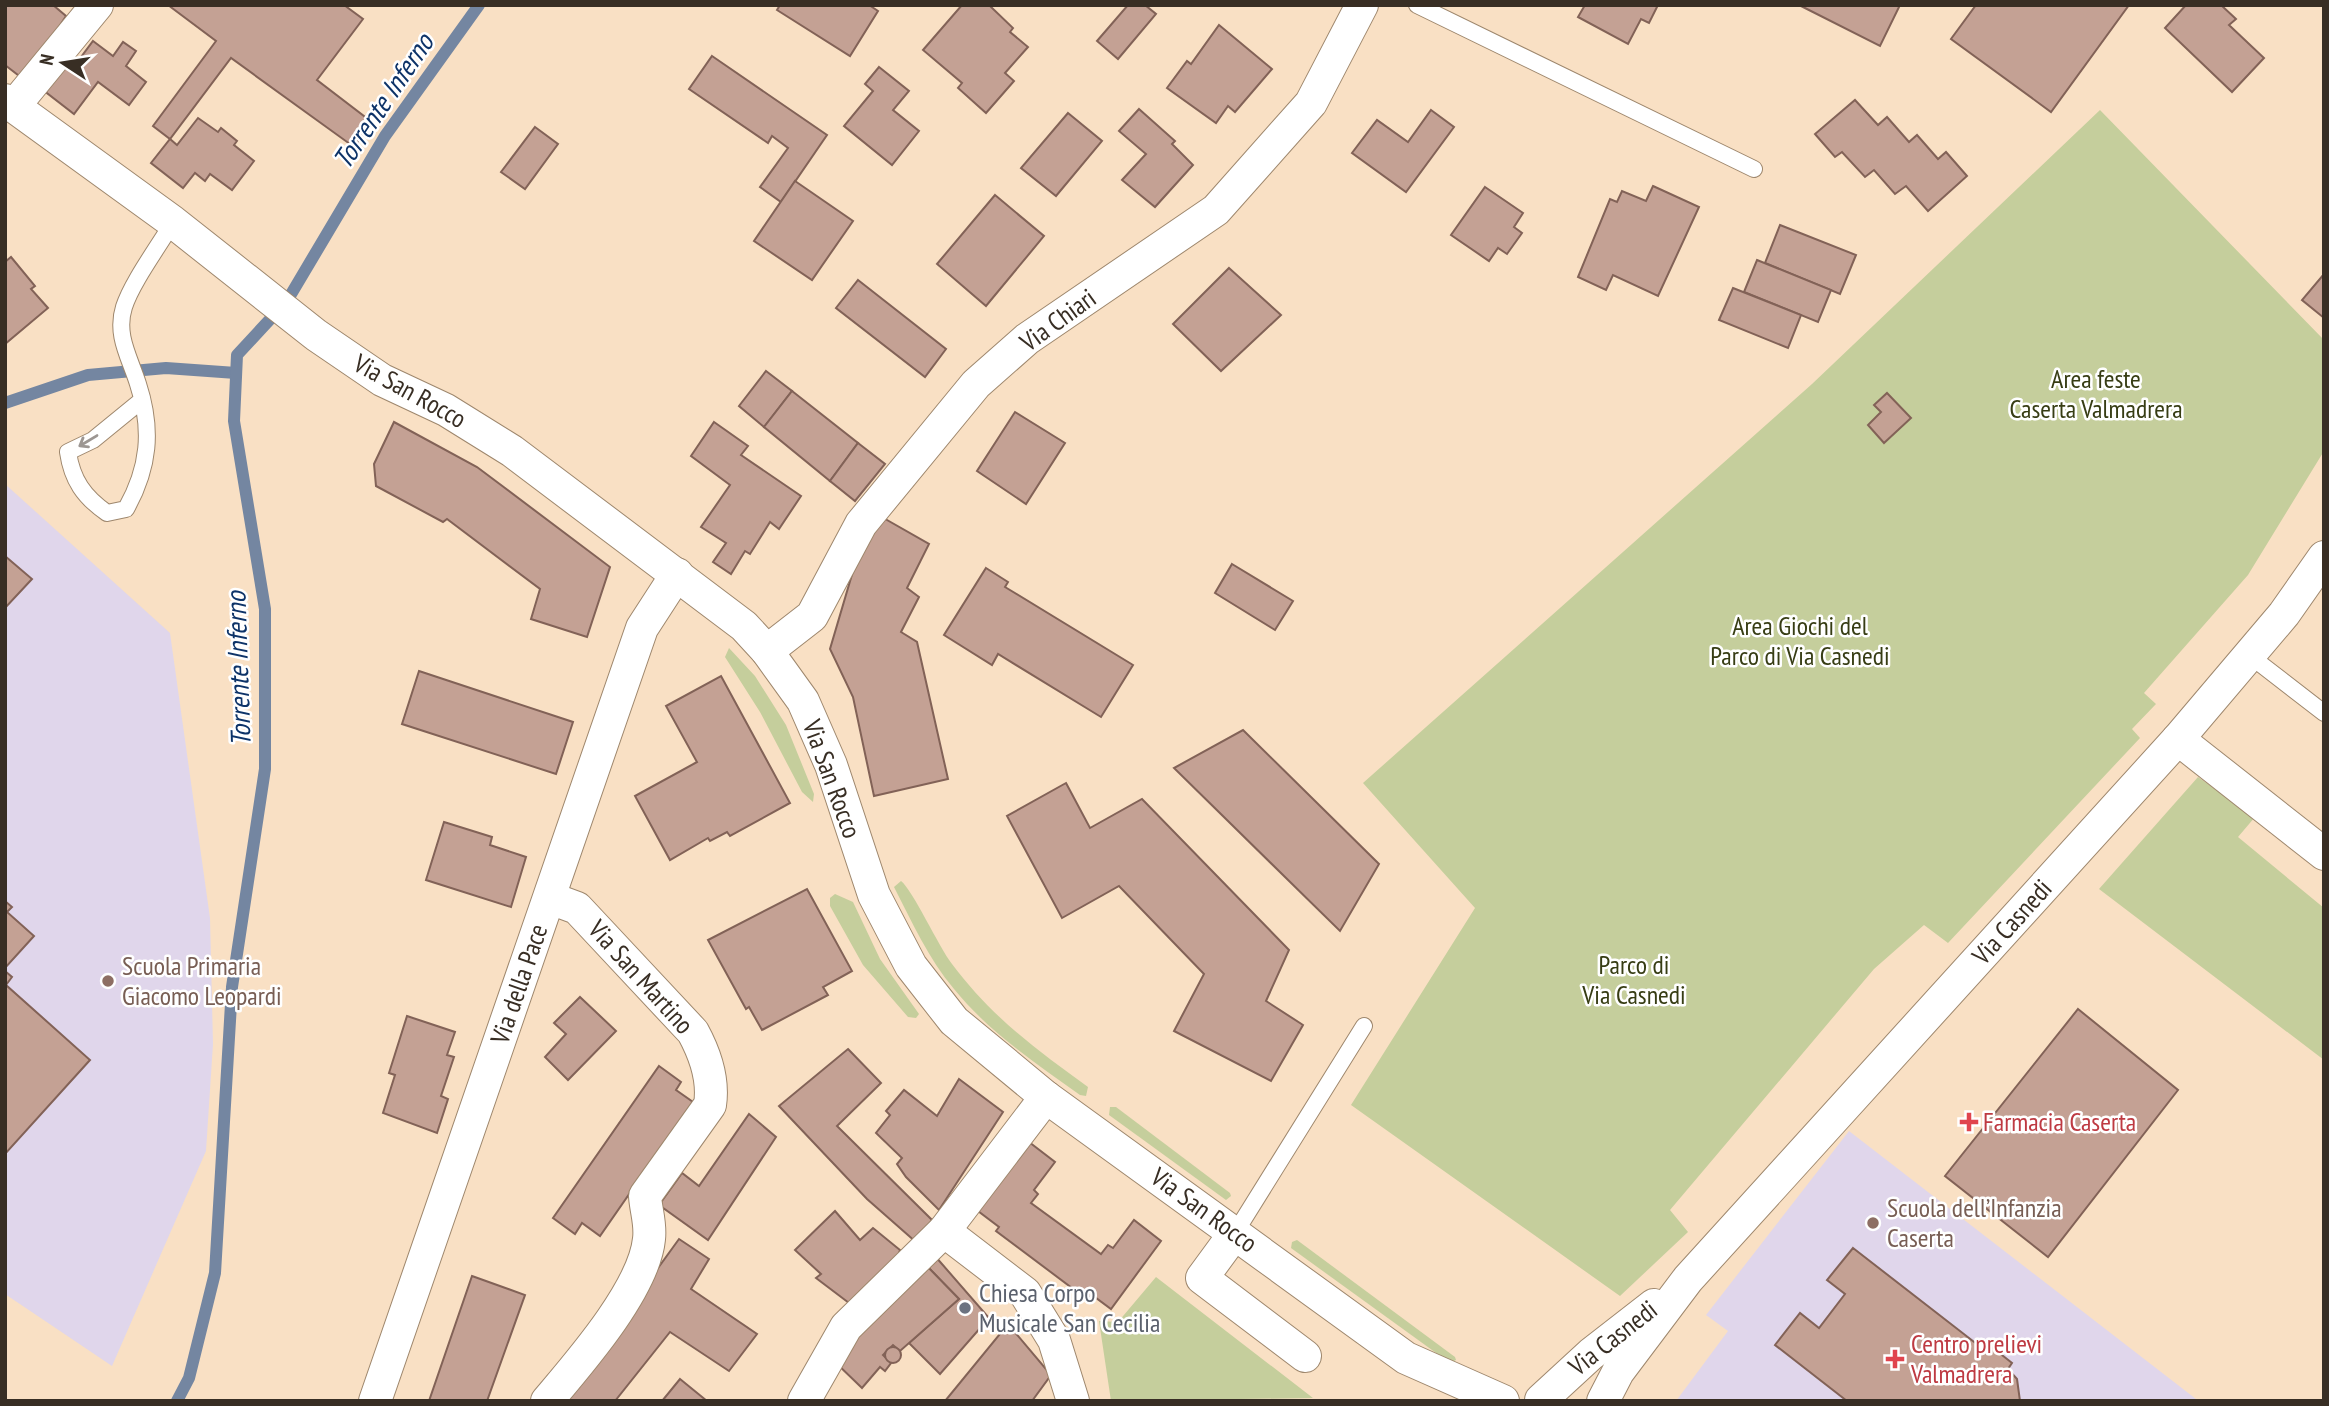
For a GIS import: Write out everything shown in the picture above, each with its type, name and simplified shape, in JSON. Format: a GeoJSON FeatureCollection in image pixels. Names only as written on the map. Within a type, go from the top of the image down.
{"type":"FeatureCollection","features":[{"type":"Feature","properties":{"kind":"street"},"geometry":{"type":"LineString","coordinates":[[10,103],[97,5]]}},
{"type":"Feature","properties":{"kind":"street","name":"Via Chiari"},"geometry":{"type":"LineString","coordinates":[[767,651],[812,616],[861,524],[976,384],[1027,339],[1216,210],[1311,103],[1362,5]]}},
{"type":"Feature","properties":{"kind":"street","name":"Via San Rocco"},"geometry":{"type":"LineString","coordinates":[[10,103],[173,222],[316,335],[382,380],[474,426],[744,626],[767,651],[803,701],[819,731],[870,884],[911,965],[939,1003],[971,1037],[1046,1097],[1406,1358],[1503,1401]]}},
{"type":"Feature","properties":{"kind":"street","name":"Via Casnedi"},"geometry":{"type":"LineString","coordinates":[[1603,1401],[1618,1372],[1688,1279],[2178,739],[2284,614],[2324,557]]}},
{"type":"Feature","properties":{"kind":"street","name":"Via della Pace"},"geometry":{"type":"LineString","coordinates":[[375,1401],[642,628],[677,574]]}},
{"type":"Feature","properties":{"kind":"street"},"geometry":{"type":"LineString","coordinates":[[2178,739],[2324,854]]}},
{"type":"Feature","properties":{"kind":"street","name":"Via San Martino"},"geometry":{"type":"LineString","coordinates":[[547,1401],[617,1313],[645,1258],[650,1223],[645,1196],[710,1105],[712,1091],[702,1048],[693,1032],[577,908],[550,898]]}},
{"type":"Feature","properties":{"kind":"street"},"geometry":{"type":"LineString","coordinates":[[804,1401],[846,1326],[944,1231],[1046,1097]]}},
{"type":"Feature","properties":{"kind":"street"},"geometry":{"type":"LineString","coordinates":[[944,1231],[1025,1293],[1054,1340],[1073,1401]]}},
{"type":"Feature","properties":{"kind":"street"},"geometry":{"type":"LineString","coordinates":[[1235,1233],[1202,1278],[1305,1356]]}},
{"type":"Feature","properties":{"kind":"street","name":"Via Casnedi"},"geometry":{"type":"LineString","coordinates":[[1541,1400],[1591,1354],[1688,1279]]}},
{"type":"Feature","properties":{"kind":"street","name":"Via San Rocco"},"geometry":{"type":"LineString","coordinates":[[1406,1358],[1441,1401]]}},
{"type":"Feature","properties":{"kind":"street"},"geometry":{"type":"LineString","coordinates":[[1535,1401],[1547,1401]]}},
{"type":"Feature","properties":{"kind":"lane"},"geometry":{"type":"LineString","coordinates":[[1417,5],[1754,169]]}},
{"type":"Feature","properties":{"kind":"lane"},"geometry":{"type":"LineString","coordinates":[[142,400],[93,440],[68,452],[71,474],[89,500],[107,513],[126,509],[141,483],[148,456],[142,400],[138,383],[121,342],[124,307],[173,222]]}},
{"type":"Feature","properties":{"kind":"lane"},"geometry":{"type":"LineString","coordinates":[[2249,655],[2324,713]]}},
{"type":"Feature","properties":{"kind":"lane"},"geometry":{"type":"LineString","coordinates":[[1235,1233],[1364,1026]]}},
{"type":"Feature","properties":{"kind":"shaded area","name":"Scuola Primaria Giacomo Leopardi"},"geometry":{"type":"Polygon","coordinates":[[[5,484],[170,633],[210,918],[213,1044],[206,1151],[112,1366],[5,1294],[5,484]]]}},
{"type":"Feature","properties":{"kind":"shaded area","name":"Scuola dell’Infanzia Caserta"},"geometry":{"type":"Polygon","coordinates":[[[1849,1131],[2196,1399],[2195,1401],[1676,1401],[1728,1331],[1706,1315],[1849,1131]]]}},
{"type":"Feature","properties":{"kind":"green space"},"geometry":{"type":"Polygon","coordinates":[[[2100,110],[2324,340],[2324,451],[2248,575],[2144,693],[2156,704],[2132,729],[2140,738],[1948,943],[1924,925],[1874,969],[1670,1210],[1688,1232],[1620,1296],[1351,1105],[1475,908],[1363,783],[1812,384],[2100,110]]]}},
{"type":"Feature","properties":{"kind":"green space"},"geometry":{"type":"Polygon","coordinates":[[[729,648],[755,676],[786,725],[814,794],[813,802],[802,792],[760,712],[725,657],[729,648]]]}},
{"type":"Feature","properties":{"kind":"green space"},"geometry":{"type":"Polygon","coordinates":[[[2198,777],[2255,817],[2238,837],[2324,908],[2324,1060],[2099,889],[2198,777]]]}},
{"type":"Feature","properties":{"kind":"green space"},"geometry":{"type":"Polygon","coordinates":[[[901,881],[952,964],[967,983],[1015,1031],[1088,1087],[1086,1096],[1080,1095],[1013,1046],[982,1019],[954,989],[928,952],[894,887],[901,881]]]}},
{"type":"Feature","properties":{"kind":"green space"},"geometry":{"type":"Polygon","coordinates":[[[835,894],[853,902],[880,959],[919,1014],[916,1018],[908,1017],[863,965],[830,906],[830,898],[835,894]]]}},
{"type":"Feature","properties":{"kind":"green space"},"geometry":{"type":"Polygon","coordinates":[[[1110,1107],[1116,1107],[1231,1196],[1226,1200],[1109,1115],[1110,1107]]]}},
{"type":"Feature","properties":{"kind":"green space"},"geometry":{"type":"Polygon","coordinates":[[[1297,1240],[1456,1360],[1450,1363],[1291,1248],[1292,1242],[1297,1240]]]}},
{"type":"Feature","properties":{"kind":"green space"},"geometry":{"type":"Polygon","coordinates":[[[1156,1277],[1313,1398],[1111,1401],[1099,1321],[1118,1322],[1156,1277]]]}},
{"type":"Feature","properties":{"kind":"building"},"geometry":{"type":"Polygon","coordinates":[[[5,5],[53,5],[66,16],[28,76],[18,75],[5,65],[5,5]]]}},
{"type":"Feature","properties":{"kind":"building"},"geometry":{"type":"Polygon","coordinates":[[[168,5],[344,5],[363,19],[317,80],[373,123],[354,147],[231,58],[170,139],[153,126],[216,41],[168,5]]]}},
{"type":"Feature","properties":{"kind":"building"},"geometry":{"type":"Polygon","coordinates":[[[780,5],[869,5],[878,11],[850,56],[777,10],[780,5]]]}},
{"type":"Feature","properties":{"kind":"building"},"geometry":{"type":"Polygon","coordinates":[[[962,5],[989,5],[1013,28],[1010,32],[1028,47],[1005,73],[1014,81],[986,113],[958,88],[962,83],[923,50],[962,5]]]}},
{"type":"Feature","properties":{"kind":"building"},"geometry":{"type":"Polygon","coordinates":[[[1128,5],[1145,5],[1156,14],[1118,59],[1097,41],[1128,5]]]}},
{"type":"Feature","properties":{"kind":"building"},"geometry":{"type":"Polygon","coordinates":[[[1585,5],[1658,5],[1649,23],[1641,19],[1628,44],[1578,17],[1585,5]]]}},
{"type":"Feature","properties":{"kind":"building"},"geometry":{"type":"Polygon","coordinates":[[[1799,5],[1900,5],[1880,46],[1799,5]]]}},
{"type":"Feature","properties":{"kind":"building"},"geometry":{"type":"Polygon","coordinates":[[[1976,5],[2129,5],[2051,112],[1951,39],[1976,5]]]}},
{"type":"Feature","properties":{"kind":"building"},"geometry":{"type":"Polygon","coordinates":[[[2186,5],[2221,5],[2236,19],[2229,25],[2264,58],[2232,92],[2165,28],[2186,5]]]}},
{"type":"Feature","properties":{"kind":"building"},"geometry":{"type":"Polygon","coordinates":[[[1219,25],[1272,69],[1235,112],[1228,106],[1216,123],[1167,88],[1187,61],[1191,64],[1219,25]]]}},
{"type":"Feature","properties":{"kind":"building"},"geometry":{"type":"Polygon","coordinates":[[[93,41],[113,56],[123,42],[136,51],[126,66],[146,82],[129,105],[98,82],[74,114],[43,90],[69,54],[78,61],[93,41]]]}},
{"type":"Feature","properties":{"kind":"building"},"geometry":{"type":"Polygon","coordinates":[[[712,56],[827,135],[781,202],[760,187],[788,148],[772,136],[768,143],[689,89],[712,56]]]}},
{"type":"Feature","properties":{"kind":"building"},"geometry":{"type":"Polygon","coordinates":[[[879,67],[909,91],[893,110],[919,131],[892,165],[844,126],[873,91],[865,84],[879,67]]]}},
{"type":"Feature","properties":{"kind":"building"},"geometry":{"type":"Polygon","coordinates":[[[1855,100],[1878,125],[1887,117],[1909,142],[1917,135],[1938,159],[1946,152],[1967,176],[1928,211],[1906,186],[1895,194],[1874,170],[1865,177],[1842,152],[1835,157],[1815,134],[1855,100]]]}},
{"type":"Feature","properties":{"kind":"building"},"geometry":{"type":"Polygon","coordinates":[[[1139,109],[1175,141],[1172,144],[1193,165],[1155,207],[1122,180],[1146,154],[1119,131],[1139,109]]]}},
{"type":"Feature","properties":{"kind":"building"},"geometry":{"type":"Polygon","coordinates":[[[1431,110],[1454,127],[1406,192],[1352,153],[1377,120],[1408,142],[1431,110]]]}},
{"type":"Feature","properties":{"kind":"building"},"geometry":{"type":"Polygon","coordinates":[[[1068,113],[1102,141],[1056,196],[1021,168],[1068,113]]]}},
{"type":"Feature","properties":{"kind":"building"},"geometry":{"type":"Polygon","coordinates":[[[198,118],[218,132],[221,128],[237,141],[234,145],[254,161],[232,190],[210,174],[205,181],[195,173],[183,188],[151,163],[170,139],[177,145],[198,118]]]}},
{"type":"Feature","properties":{"kind":"building"},"geometry":{"type":"Polygon","coordinates":[[[535,127],[558,144],[525,189],[501,172],[535,127]]]}},
{"type":"Feature","properties":{"kind":"building"},"geometry":{"type":"Polygon","coordinates":[[[795,181],[853,221],[812,280],[754,241],[795,181]]]}},
{"type":"Feature","properties":{"kind":"building"},"geometry":{"type":"Polygon","coordinates":[[[1653,186],[1699,207],[1658,296],[1613,275],[1606,290],[1578,277],[1610,199],[1617,202],[1622,191],[1646,201],[1653,186]]]}},
{"type":"Feature","properties":{"kind":"building"},"geometry":{"type":"Polygon","coordinates":[[[1485,187],[1523,213],[1514,227],[1522,233],[1507,254],[1498,248],[1489,261],[1451,235],[1485,187]]]}},
{"type":"Feature","properties":{"kind":"building"},"geometry":{"type":"Polygon","coordinates":[[[995,195],[1044,236],[986,306],[937,264],[995,195]]]}},
{"type":"Feature","properties":{"kind":"building"},"geometry":{"type":"Polygon","coordinates":[[[1780,225],[1856,255],[1840,294],[1765,263],[1780,225]]]}},
{"type":"Feature","properties":{"kind":"building"},"geometry":{"type":"Polygon","coordinates":[[[11,257],[35,286],[31,289],[48,308],[5,344],[5,262],[11,257]]]}},
{"type":"Feature","properties":{"kind":"building"},"geometry":{"type":"Polygon","coordinates":[[[1757,260],[1831,290],[1818,322],[1744,292],[1757,260]]]}},
{"type":"Feature","properties":{"kind":"building"},"geometry":{"type":"Polygon","coordinates":[[[1229,268],[1281,315],[1221,371],[1173,324],[1229,268]]]}},
{"type":"Feature","properties":{"kind":"building"},"geometry":{"type":"Polygon","coordinates":[[[2324,274],[2324,318],[2302,300],[2324,274]]]}},
{"type":"Feature","properties":{"kind":"building"},"geometry":{"type":"Polygon","coordinates":[[[858,280],[946,349],[925,377],[836,308],[858,280]]]}},
{"type":"Feature","properties":{"kind":"building"},"geometry":{"type":"Polygon","coordinates":[[[1733,288],[1801,315],[1788,348],[1719,320],[1733,288]]]}},
{"type":"Feature","properties":{"kind":"building"},"geometry":{"type":"Polygon","coordinates":[[[766,371],[792,391],[764,427],[739,406],[766,371]]]}},
{"type":"Feature","properties":{"kind":"building"},"geometry":{"type":"Polygon","coordinates":[[[792,391],[858,443],[830,481],[764,427],[792,391]]]}},
{"type":"Feature","properties":{"kind":"building"},"geometry":{"type":"Polygon","coordinates":[[[1887,393],[1911,418],[1884,443],[1868,425],[1881,412],[1874,405],[1887,393]]]}},
{"type":"Feature","properties":{"kind":"building"},"geometry":{"type":"Polygon","coordinates":[[[1015,412],[1065,443],[1026,504],[977,471],[1015,412]]]}},
{"type":"Feature","properties":{"kind":"building"},"geometry":{"type":"Polygon","coordinates":[[[394,422],[477,467],[610,567],[587,637],[531,619],[540,589],[447,519],[443,522],[376,486],[374,464],[394,422]]]}},
{"type":"Feature","properties":{"kind":"building"},"geometry":{"type":"Polygon","coordinates":[[[714,422],[748,446],[741,455],[801,496],[779,529],[770,522],[750,554],[745,551],[731,574],[713,562],[726,543],[701,527],[730,485],[691,456],[714,422]]]}},
{"type":"Feature","properties":{"kind":"building"},"geometry":{"type":"Polygon","coordinates":[[[858,443],[885,464],[855,501],[830,481],[858,443]]]}},
{"type":"Feature","properties":{"kind":"building"},"geometry":{"type":"Polygon","coordinates":[[[880,516],[929,544],[907,588],[919,597],[901,632],[917,642],[948,779],[874,796],[853,697],[830,649],[856,561],[880,516]]]}},
{"type":"Feature","properties":{"kind":"building"},"geometry":{"type":"Polygon","coordinates":[[[5,556],[32,579],[5,608],[5,556]]]}},
{"type":"Feature","properties":{"kind":"building"},"geometry":{"type":"Polygon","coordinates":[[[1232,564],[1293,601],[1275,630],[1215,593],[1232,564]]]}},
{"type":"Feature","properties":{"kind":"building"},"geometry":{"type":"Polygon","coordinates":[[[986,568],[1008,582],[1005,587],[1133,665],[1101,717],[998,654],[992,665],[944,635],[986,568]]]}},
{"type":"Feature","properties":{"kind":"building"},"geometry":{"type":"Polygon","coordinates":[[[419,671],[573,722],[556,774],[402,724],[419,671]]]}},
{"type":"Feature","properties":{"kind":"building"},"geometry":{"type":"Polygon","coordinates":[[[721,676],[790,803],[730,836],[727,832],[710,841],[708,838],[670,860],[635,796],[697,762],[666,706],[721,676]]]}},
{"type":"Feature","properties":{"kind":"building"},"geometry":{"type":"Polygon","coordinates":[[[1243,730],[1379,864],[1340,931],[1174,768],[1243,730]]]}},
{"type":"Feature","properties":{"kind":"building"},"geometry":{"type":"Polygon","coordinates":[[[1066,783],[1090,828],[1142,799],[1289,950],[1266,1001],[1303,1025],[1271,1081],[1174,1031],[1204,974],[1119,886],[1062,918],[1007,816],[1066,783]]]}},
{"type":"Feature","properties":{"kind":"building"},"geometry":{"type":"Polygon","coordinates":[[[444,822],[492,837],[490,845],[526,857],[511,907],[426,880],[444,822]]]}},
{"type":"Feature","properties":{"kind":"building"},"geometry":{"type":"Polygon","coordinates":[[[807,889],[852,971],[823,987],[828,995],[762,1030],[749,1007],[746,1009],[708,940],[807,889]]]}},
{"type":"Feature","properties":{"kind":"building"},"geometry":{"type":"Polygon","coordinates":[[[5,901],[12,907],[7,912],[34,936],[5,968],[5,901]]]}},
{"type":"Feature","properties":{"kind":"building"},"geometry":{"type":"Polygon","coordinates":[[[5,971],[12,977],[6,985],[90,1060],[5,1154],[5,971]]]}},
{"type":"Feature","properties":{"kind":"building"},"geometry":{"type":"Polygon","coordinates":[[[580,997],[616,1031],[568,1080],[545,1057],[566,1034],[554,1023],[580,997]]]}},
{"type":"Feature","properties":{"kind":"building"},"geometry":{"type":"Polygon","coordinates":[[[2078,1009],[2178,1090],[2048,1257],[1945,1176],[2078,1009]]]}},
{"type":"Feature","properties":{"kind":"building"},"geometry":{"type":"Polygon","coordinates":[[[407,1016],[455,1032],[447,1055],[454,1057],[441,1096],[448,1099],[437,1133],[383,1113],[395,1075],[389,1073],[407,1016]]]}},
{"type":"Feature","properties":{"kind":"building"},"geometry":{"type":"Polygon","coordinates":[[[848,1049],[881,1083],[837,1126],[932,1220],[917,1243],[867,1199],[779,1106],[848,1049]]]}},
{"type":"Feature","properties":{"kind":"building"},"geometry":{"type":"Polygon","coordinates":[[[659,1066],[681,1082],[676,1090],[693,1102],[600,1236],[582,1223],[575,1234],[553,1218],[659,1066]]]}},
{"type":"Feature","properties":{"kind":"building"},"geometry":{"type":"Polygon","coordinates":[[[959,1079],[1003,1112],[939,1210],[906,1177],[897,1164],[902,1158],[876,1133],[890,1115],[886,1111],[904,1090],[937,1116],[959,1079]]]}},
{"type":"Feature","properties":{"kind":"building"},"geometry":{"type":"Polygon","coordinates":[[[749,1114],[776,1137],[708,1240],[659,1205],[682,1173],[699,1186],[749,1114]]]}},
{"type":"Feature","properties":{"kind":"building"},"geometry":{"type":"Polygon","coordinates":[[[1029,1142],[1055,1162],[1034,1190],[1038,1194],[1031,1203],[1101,1254],[1108,1245],[1113,1248],[1134,1220],[1161,1241],[1111,1309],[1092,1295],[1088,1300],[996,1231],[999,1227],[978,1211],[1029,1142]]]}},
{"type":"Feature","properties":{"kind":"building"},"geometry":{"type":"Polygon","coordinates":[[[835,1211],[860,1240],[873,1228],[900,1250],[897,1259],[849,1303],[816,1278],[821,1274],[795,1250],[835,1211]]]}},
{"type":"Feature","properties":{"kind":"building"},"geometry":{"type":"Polygon","coordinates":[[[679,1239],[709,1259],[691,1289],[757,1334],[729,1371],[670,1332],[615,1401],[562,1401],[679,1239]]]}},
{"type":"Feature","properties":{"kind":"building"},"geometry":{"type":"Polygon","coordinates":[[[1853,1248],[1978,1345],[1983,1340],[2012,1363],[2008,1369],[2017,1379],[2020,1401],[1847,1401],[1775,1345],[1800,1313],[1819,1328],[1845,1294],[1827,1280],[1853,1248]]]}},
{"type":"Feature","properties":{"kind":"building","name":"Chiesa Corpo Musicale San Cecilia"},"geometry":{"type":"Polygon","coordinates":[[[935,1256],[989,1318],[940,1374],[909,1343],[959,1299],[923,1262],[935,1256]]]}},
{"type":"Feature","properties":{"kind":"building"},"geometry":{"type":"Polygon","coordinates":[[[923,1262],[959,1299],[900,1351],[893,1345],[883,1355],[891,1363],[885,1371],[880,1367],[862,1388],[835,1362],[923,1262]]]}},
{"type":"Feature","properties":{"kind":"building"},"geometry":{"type":"Polygon","coordinates":[[[472,1276],[525,1295],[487,1401],[429,1401],[472,1276]]]}},
{"type":"Feature","properties":{"kind":"building"},"geometry":{"type":"Polygon","coordinates":[[[1008,1324],[1051,1375],[1032,1401],[945,1401],[1008,1324]]]}},
{"type":"Feature","properties":{"kind":"building"},"geometry":{"type":"Polygon","coordinates":[[[893,1347],[899,1349],[899,1361],[893,1363],[887,1361],[885,1355],[887,1349],[893,1347]]]}},
{"type":"Feature","properties":{"kind":"building"},"geometry":{"type":"Polygon","coordinates":[[[680,1379],[707,1401],[662,1401],[680,1379]]]}},
{"type":"Feature","properties":{"kind":"waterway","name":"Torrente Inferno"},"geometry":{"type":"LineString","coordinates":[[177,1401],[189,1378],[215,1273],[232,987],[265,769],[265,609],[234,421],[237,355],[287,301],[385,136],[479,5]]}},
{"type":"Feature","properties":{"kind":"waterway"},"geometry":{"type":"LineString","coordinates":[[5,403],[88,375],[166,368],[236,373]]}},
{"type":"Feature","properties":{"kind":"place","name":"Scuola Primaria Giacomo Leopardi"},"geometry":{"type":"Point","coordinates":[108,981]}},
{"type":"Feature","properties":{"kind":"place","name":"Farmacia Caserta"},"geometry":{"type":"Point","coordinates":[1969,1122]}},
{"type":"Feature","properties":{"kind":"place","name":"Scuola dell’Infanzia Caserta"},"geometry":{"type":"Point","coordinates":[1873,1223]}},
{"type":"Feature","properties":{"kind":"place","name":"Chiesa Corpo Musicale San Cecilia"},"geometry":{"type":"Point","coordinates":[965,1308]}},
{"type":"Feature","properties":{"kind":"place","name":"Centro prelievi Valmadrera"},"geometry":{"type":"Point","coordinates":[1895,1359]}},
{"type":"Feature","properties":{"kind":"park label","name":"Area feste Caserta Valmadrera"},"geometry":{"type":"Point","coordinates":[2096,394]}},
{"type":"Feature","properties":{"kind":"park label","name":"Area Giochi del Parco di Via Casnedi"},"geometry":{"type":"Point","coordinates":[1800,641]}},
{"type":"Feature","properties":{"kind":"park label","name":"Parco di Via Casnedi"},"geometry":{"type":"Point","coordinates":[1634,980]}}]}
